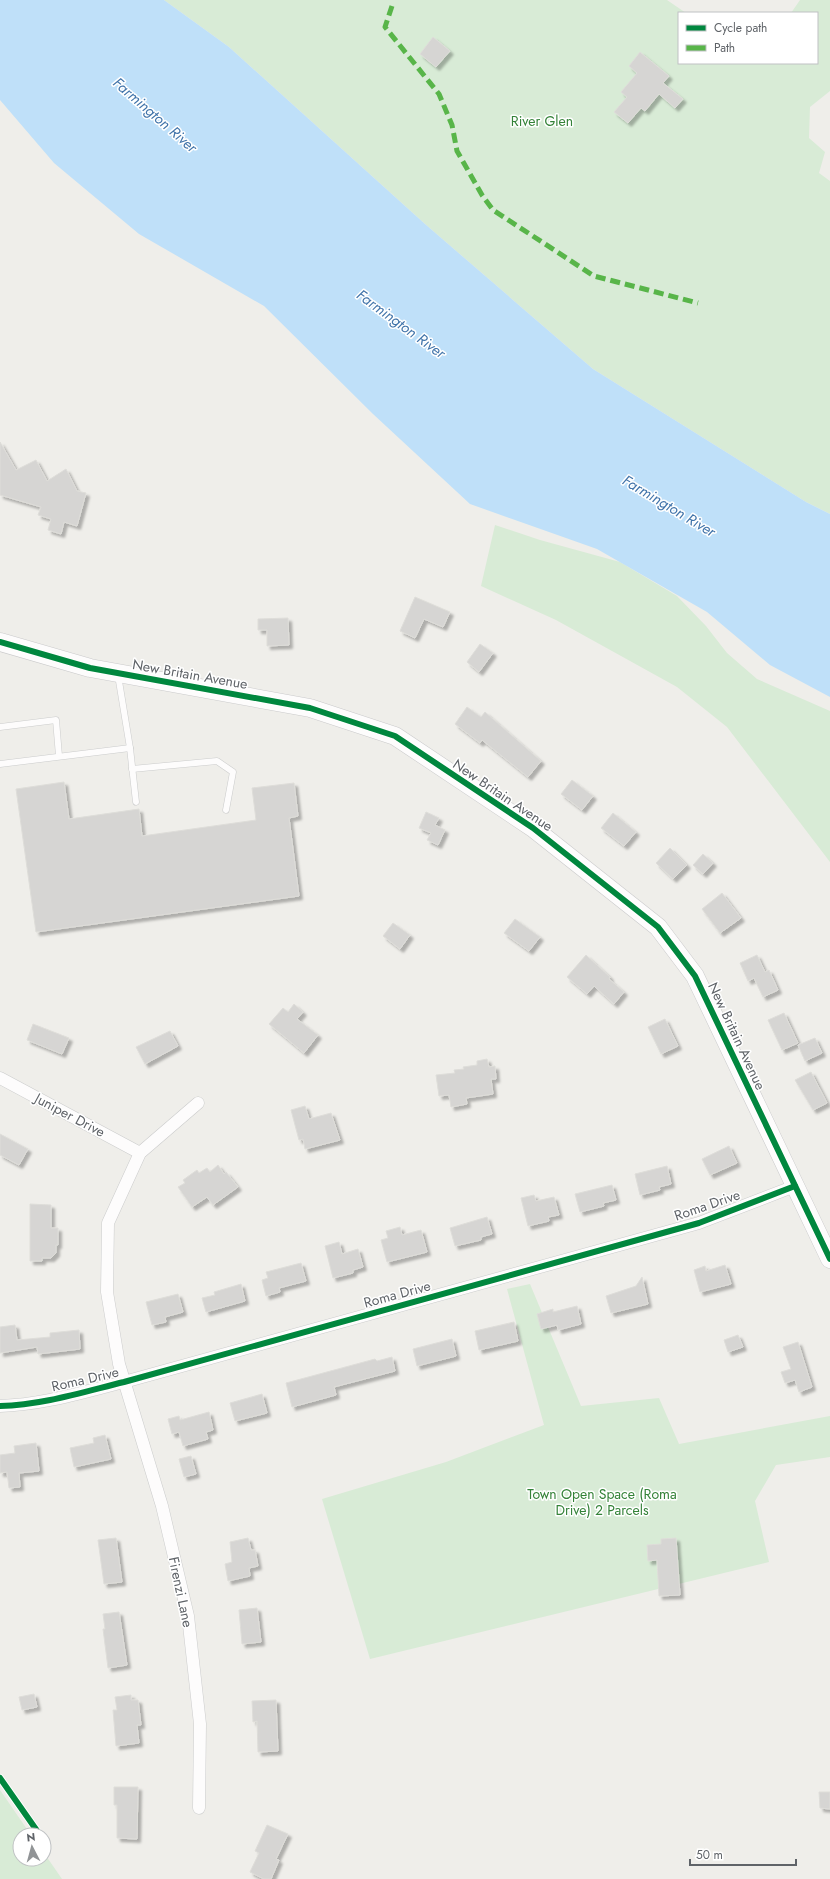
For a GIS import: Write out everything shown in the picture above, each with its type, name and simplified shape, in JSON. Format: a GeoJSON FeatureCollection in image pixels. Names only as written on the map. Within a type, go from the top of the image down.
{"type":"FeatureCollection","features":[{"type":"Feature","properties":{"kind":"street","name":"New Britain Avenue"},"geometry":{"type":"LineString","coordinates":[[0,642],[90,668],[310,708],[395,736],[533,828],[658,927],[695,976],[830,1259]]}},
{"type":"Feature","properties":{"kind":"street","name":"Juniper Drive"},"geometry":{"type":"LineString","coordinates":[[0,1078],[140,1153]]}},
{"type":"Feature","properties":{"kind":"street"},"geometry":{"type":"LineString","coordinates":[[140,1153],[198,1103]]}},
{"type":"Feature","properties":{"kind":"street","name":"Firenzi Lane"},"geometry":{"type":"LineString","coordinates":[[140,1153],[108,1223],[107,1292],[124,1382],[162,1506],[188,1616],[200,1724],[199,1808]]}},
{"type":"Feature","properties":{"kind":"street","name":"Roma Drive"},"geometry":{"type":"LineString","coordinates":[[0,1406],[21,1405],[124,1382],[699,1223],[795,1186]]}},
{"type":"Feature","properties":{"kind":"lane"},"geometry":{"type":"LineString","coordinates":[[117,673],[130,748],[136,802]]}},
{"type":"Feature","properties":{"kind":"lane"},"geometry":{"type":"LineString","coordinates":[[0,727],[56,720],[59,756]]}},
{"type":"Feature","properties":{"kind":"lane"},"geometry":{"type":"LineString","coordinates":[[0,764],[130,748]]}},
{"type":"Feature","properties":{"kind":"lane"},"geometry":{"type":"LineString","coordinates":[[132,769],[218,761],[233,772],[226,810]]}},
{"type":"Feature","properties":{"kind":"green space","name":"River Glen"},"geometry":{"type":"Polygon","coordinates":[[[164,0],[667,0],[685,12],[678,12],[678,64],[818,64],[818,12],[792,12],[800,0],[830,0],[830,91],[810,107],[809,138],[825,152],[819,173],[830,181],[830,514],[806,502],[593,369],[425,224],[229,47],[164,0]]]}},
{"type":"Feature","properties":{"kind":"green space"},"geometry":{"type":"Polygon","coordinates":[[[495,525],[540,540],[620,562],[677,596],[706,626],[727,653],[757,679],[830,711],[830,862],[727,727],[677,687],[556,620],[481,586],[495,525]]]}},
{"type":"Feature","properties":{"kind":"green space","name":"Town Open Space (Roma Drive) 2 Parcels"},"geometry":{"type":"Polygon","coordinates":[[[530,1284],[581,1406],[659,1398],[679,1444],[830,1416],[830,1457],[776,1465],[755,1501],[769,1562],[370,1659],[322,1499],[446,1462],[544,1425],[507,1289],[530,1284]]]}},
{"type":"Feature","properties":{"kind":"green space"},"geometry":{"type":"Polygon","coordinates":[[[0,1790],[25,1827],[12,1827],[12,1867],[52,1867],[52,1865],[62,1879],[0,1879],[0,1790]]]}},
{"type":"Feature","properties":{"kind":"water","name":"Farmington River"},"geometry":{"type":"Polygon","coordinates":[[[0,0],[164,0],[229,47],[425,224],[593,369],[806,502],[830,514],[830,697],[770,665],[707,612],[597,549],[470,504],[373,414],[264,306],[139,234],[54,163],[0,100],[0,0]]]}},
{"type":"Feature","properties":{"kind":"building"},"geometry":{"type":"Polygon","coordinates":[[[433,37],[450,51],[436,67],[420,54],[433,37]]]}},
{"type":"Feature","properties":{"kind":"building"},"geometry":{"type":"Polygon","coordinates":[[[640,52],[669,76],[663,83],[683,99],[675,108],[659,94],[645,111],[641,108],[628,123],[614,112],[627,97],[621,92],[637,73],[629,66],[640,52]]]}},
{"type":"Feature","properties":{"kind":"building"},"geometry":{"type":"Polygon","coordinates":[[[0,442],[16,470],[36,460],[47,481],[66,469],[77,491],[86,493],[77,526],[64,522],[61,534],[48,530],[51,519],[38,515],[41,507],[0,495],[0,442]]]}},
{"type":"Feature","properties":{"kind":"building"},"geometry":{"type":"Polygon","coordinates":[[[415,597],[450,612],[443,627],[424,619],[415,638],[400,631],[415,597]]]}},
{"type":"Feature","properties":{"kind":"building"},"geometry":{"type":"Polygon","coordinates":[[[288,618],[289,645],[267,646],[267,630],[258,630],[258,619],[288,618]]]}},
{"type":"Feature","properties":{"kind":"building"},"geometry":{"type":"Polygon","coordinates":[[[480,644],[493,653],[479,672],[467,662],[480,644]]]}},
{"type":"Feature","properties":{"kind":"building"},"geometry":{"type":"Polygon","coordinates":[[[467,707],[481,717],[485,712],[541,761],[528,777],[482,740],[480,743],[455,724],[467,707]]]}},
{"type":"Feature","properties":{"kind":"building"},"geometry":{"type":"Polygon","coordinates":[[[572,780],[593,796],[582,810],[561,794],[572,780]]]}},
{"type":"Feature","properties":{"kind":"building"},"geometry":{"type":"Polygon","coordinates":[[[64,782],[69,819],[139,809],[142,836],[256,820],[252,788],[294,783],[298,816],[289,818],[299,896],[36,932],[16,789],[64,782]]]}},
{"type":"Feature","properties":{"kind":"building"},"geometry":{"type":"Polygon","coordinates":[[[426,812],[439,818],[435,825],[445,830],[438,845],[427,840],[431,833],[419,828],[426,812]]]}},
{"type":"Feature","properties":{"kind":"building"},"geometry":{"type":"Polygon","coordinates":[[[613,813],[636,832],[624,846],[601,828],[613,813]]]}},
{"type":"Feature","properties":{"kind":"building"},"geometry":{"type":"Polygon","coordinates":[[[670,848],[687,865],[673,879],[656,863],[670,848]]]}},
{"type":"Feature","properties":{"kind":"building"},"geometry":{"type":"Polygon","coordinates":[[[703,854],[713,863],[703,874],[693,865],[703,854]]]}},
{"type":"Feature","properties":{"kind":"building"},"geometry":{"type":"Polygon","coordinates":[[[722,893],[741,918],[720,933],[702,909],[722,893]]]}},
{"type":"Feature","properties":{"kind":"building"},"geometry":{"type":"Polygon","coordinates":[[[515,919],[540,937],[529,951],[504,933],[515,919]]]}},
{"type":"Feature","properties":{"kind":"building"},"geometry":{"type":"Polygon","coordinates":[[[393,923],[410,935],[400,949],[383,936],[393,923]]]}},
{"type":"Feature","properties":{"kind":"building"},"geometry":{"type":"Polygon","coordinates":[[[586,955],[624,992],[614,1004],[594,986],[587,994],[567,977],[586,955]]]}},
{"type":"Feature","properties":{"kind":"building"},"geometry":{"type":"Polygon","coordinates":[[[757,955],[765,972],[769,970],[778,990],[763,997],[754,978],[748,981],[740,963],[757,955]]]}},
{"type":"Feature","properties":{"kind":"building"},"geometry":{"type":"Polygon","coordinates":[[[294,1004],[303,1012],[297,1019],[318,1035],[304,1053],[269,1024],[283,1008],[288,1012],[294,1004]]]}},
{"type":"Feature","properties":{"kind":"building"},"geometry":{"type":"Polygon","coordinates":[[[784,1013],[798,1043],[782,1050],[768,1020],[784,1013]]]}},
{"type":"Feature","properties":{"kind":"building"},"geometry":{"type":"Polygon","coordinates":[[[665,1019],[678,1046],[661,1054],[648,1027],[665,1019]]]}},
{"type":"Feature","properties":{"kind":"building"},"geometry":{"type":"Polygon","coordinates":[[[33,1024],[69,1038],[62,1054],[27,1040],[33,1024]]]}},
{"type":"Feature","properties":{"kind":"building"},"geometry":{"type":"Polygon","coordinates":[[[170,1031],[178,1046],[145,1064],[136,1047],[170,1031]]]}},
{"type":"Feature","properties":{"kind":"building"},"geometry":{"type":"Polygon","coordinates":[[[815,1038],[822,1053],[805,1061],[798,1045],[815,1038]]]}},
{"type":"Feature","properties":{"kind":"building"},"geometry":{"type":"Polygon","coordinates":[[[487,1059],[489,1067],[495,1066],[496,1079],[491,1079],[493,1094],[466,1098],[467,1104],[451,1107],[449,1095],[439,1096],[436,1075],[455,1073],[454,1070],[477,1065],[477,1061],[487,1059]]]}},
{"type":"Feature","properties":{"kind":"building"},"geometry":{"type":"Polygon","coordinates":[[[811,1072],[827,1103],[813,1110],[795,1080],[811,1072]]]}},
{"type":"Feature","properties":{"kind":"building"},"geometry":{"type":"Polygon","coordinates":[[[305,1106],[309,1119],[331,1113],[340,1140],[305,1149],[303,1139],[299,1140],[291,1110],[305,1106]]]}},
{"type":"Feature","properties":{"kind":"building"},"geometry":{"type":"Polygon","coordinates":[[[0,1134],[28,1149],[19,1165],[0,1155],[0,1134]]]}},
{"type":"Feature","properties":{"kind":"building"},"geometry":{"type":"Polygon","coordinates":[[[729,1146],[737,1163],[710,1175],[702,1159],[729,1146]]]}},
{"type":"Feature","properties":{"kind":"building"},"geometry":{"type":"Polygon","coordinates":[[[218,1165],[224,1174],[226,1172],[238,1187],[213,1205],[207,1197],[192,1207],[178,1187],[185,1183],[183,1180],[197,1170],[199,1173],[207,1168],[210,1172],[218,1165]]]}},
{"type":"Feature","properties":{"kind":"building"},"geometry":{"type":"Polygon","coordinates":[[[667,1166],[671,1184],[659,1187],[660,1190],[640,1195],[635,1174],[667,1166]]]}},
{"type":"Feature","properties":{"kind":"building"},"geometry":{"type":"Polygon","coordinates":[[[612,1185],[616,1200],[603,1203],[604,1206],[580,1212],[575,1194],[612,1185]]]}},
{"type":"Feature","properties":{"kind":"building"},"geometry":{"type":"Polygon","coordinates":[[[534,1195],[536,1201],[554,1197],[559,1215],[548,1217],[549,1221],[528,1226],[521,1198],[534,1195]]]}},
{"type":"Feature","properties":{"kind":"building"},"geometry":{"type":"Polygon","coordinates":[[[30,1204],[51,1205],[51,1228],[58,1228],[58,1245],[56,1245],[56,1253],[51,1258],[42,1258],[42,1261],[30,1261],[30,1204]]]}},
{"type":"Feature","properties":{"kind":"building"},"geometry":{"type":"Polygon","coordinates":[[[487,1217],[492,1234],[481,1237],[481,1240],[455,1246],[450,1228],[487,1217]]]}},
{"type":"Feature","properties":{"kind":"building"},"geometry":{"type":"Polygon","coordinates":[[[400,1227],[402,1235],[421,1230],[427,1252],[387,1262],[381,1240],[388,1238],[386,1231],[400,1227]]]}},
{"type":"Feature","properties":{"kind":"building"},"geometry":{"type":"Polygon","coordinates":[[[339,1242],[342,1254],[358,1249],[363,1267],[353,1270],[353,1273],[333,1278],[325,1246],[339,1242]]]}},
{"type":"Feature","properties":{"kind":"building"},"geometry":{"type":"Polygon","coordinates":[[[301,1263],[306,1281],[279,1288],[280,1292],[266,1296],[262,1280],[268,1278],[266,1272],[301,1263]]]}},
{"type":"Feature","properties":{"kind":"building"},"geometry":{"type":"Polygon","coordinates":[[[725,1265],[731,1284],[700,1292],[694,1270],[705,1266],[706,1271],[725,1265]]]}},
{"type":"Feature","properties":{"kind":"building"},"geometry":{"type":"Polygon","coordinates":[[[642,1277],[648,1304],[611,1313],[606,1296],[636,1286],[642,1277]]]}},
{"type":"Feature","properties":{"kind":"building"},"geometry":{"type":"Polygon","coordinates":[[[241,1284],[245,1301],[206,1312],[202,1298],[215,1295],[214,1292],[241,1284]]]}},
{"type":"Feature","properties":{"kind":"building"},"geometry":{"type":"Polygon","coordinates":[[[178,1294],[183,1312],[165,1317],[166,1322],[152,1325],[146,1302],[178,1294]]]}},
{"type":"Feature","properties":{"kind":"building"},"geometry":{"type":"Polygon","coordinates":[[[577,1306],[581,1324],[558,1330],[557,1325],[541,1329],[537,1314],[553,1309],[553,1312],[577,1306]]]}},
{"type":"Feature","properties":{"kind":"building"},"geometry":{"type":"Polygon","coordinates":[[[514,1322],[518,1341],[479,1350],[475,1331],[514,1322]]]}},
{"type":"Feature","properties":{"kind":"building"},"geometry":{"type":"Polygon","coordinates":[[[15,1325],[17,1340],[50,1337],[50,1333],[79,1330],[80,1349],[38,1354],[37,1347],[0,1353],[0,1327],[15,1325]]]}},
{"type":"Feature","properties":{"kind":"building"},"geometry":{"type":"Polygon","coordinates":[[[738,1335],[743,1347],[728,1352],[724,1340],[738,1335]]]}},
{"type":"Feature","properties":{"kind":"building"},"geometry":{"type":"Polygon","coordinates":[[[452,1339],[456,1356],[417,1366],[413,1349],[452,1339]]]}},
{"type":"Feature","properties":{"kind":"building"},"geometry":{"type":"Polygon","coordinates":[[[798,1342],[812,1387],[799,1392],[795,1380],[785,1383],[781,1372],[791,1369],[783,1347],[798,1342]]]}},
{"type":"Feature","properties":{"kind":"building"},"geometry":{"type":"Polygon","coordinates":[[[392,1357],[395,1371],[334,1387],[336,1395],[292,1407],[286,1383],[375,1359],[377,1361],[392,1357]]]}},
{"type":"Feature","properties":{"kind":"building"},"geometry":{"type":"Polygon","coordinates":[[[262,1394],[267,1413],[235,1421],[230,1403],[262,1394]]]}},
{"type":"Feature","properties":{"kind":"building"},"geometry":{"type":"Polygon","coordinates":[[[209,1412],[213,1430],[206,1432],[208,1439],[183,1446],[179,1432],[172,1434],[168,1419],[179,1416],[180,1420],[209,1412]]]}},
{"type":"Feature","properties":{"kind":"building"},"geometry":{"type":"Polygon","coordinates":[[[105,1435],[111,1459],[74,1467],[70,1448],[94,1443],[93,1438],[105,1435]]]}},
{"type":"Feature","properties":{"kind":"building"},"geometry":{"type":"Polygon","coordinates":[[[36,1443],[39,1471],[19,1473],[20,1487],[9,1488],[7,1472],[0,1473],[0,1455],[15,1453],[14,1446],[36,1443]]]}},
{"type":"Feature","properties":{"kind":"building"},"geometry":{"type":"Polygon","coordinates":[[[191,1456],[196,1474],[184,1477],[179,1459],[191,1456]]]}},
{"type":"Feature","properties":{"kind":"building"},"geometry":{"type":"Polygon","coordinates":[[[116,1538],[122,1582],[104,1584],[98,1540],[116,1538]]]}},
{"type":"Feature","properties":{"kind":"building"},"geometry":{"type":"Polygon","coordinates":[[[248,1538],[251,1550],[255,1550],[258,1566],[249,1568],[250,1576],[228,1581],[225,1564],[232,1562],[230,1542],[248,1538]]]}},
{"type":"Feature","properties":{"kind":"building"},"geometry":{"type":"Polygon","coordinates":[[[676,1538],[680,1595],[659,1596],[657,1560],[648,1561],[647,1545],[661,1544],[661,1539],[676,1538]]]}},
{"type":"Feature","properties":{"kind":"building"},"geometry":{"type":"Polygon","coordinates":[[[257,1608],[261,1642],[242,1644],[239,1610],[257,1608]]]}},
{"type":"Feature","properties":{"kind":"building"},"geometry":{"type":"Polygon","coordinates":[[[119,1612],[127,1665],[108,1668],[103,1629],[105,1629],[103,1614],[119,1612]]]}},
{"type":"Feature","properties":{"kind":"building"},"geometry":{"type":"Polygon","coordinates":[[[34,1694],[37,1707],[22,1710],[19,1697],[34,1694]]]}},
{"type":"Feature","properties":{"kind":"building"},"geometry":{"type":"Polygon","coordinates":[[[131,1695],[131,1700],[138,1700],[141,1725],[137,1725],[139,1743],[116,1746],[113,1710],[117,1710],[115,1697],[131,1695]]]}},
{"type":"Feature","properties":{"kind":"building"},"geometry":{"type":"Polygon","coordinates":[[[276,1700],[278,1751],[258,1752],[257,1721],[253,1722],[252,1701],[276,1700]]]}},
{"type":"Feature","properties":{"kind":"building"},"geometry":{"type":"Polygon","coordinates":[[[114,1787],[138,1787],[137,1839],[117,1838],[117,1805],[114,1805],[114,1787]]]}},
{"type":"Feature","properties":{"kind":"building"},"geometry":{"type":"Polygon","coordinates":[[[819,1792],[830,1792],[830,1809],[820,1808],[819,1792]]]}},
{"type":"Feature","properties":{"kind":"building"},"geometry":{"type":"Polygon","coordinates":[[[267,1825],[288,1834],[276,1859],[279,1860],[271,1879],[264,1879],[250,1872],[259,1853],[255,1851],[267,1825]]]}},
{"type":"Feature","properties":{"kind":"marked path"},"geometry":{"type":"LineString","coordinates":[[392,6],[385,27],[439,94],[452,125],[457,151],[482,195],[493,210],[594,276],[698,303]]}},
{"type":"Feature","properties":{"kind":"cycle path"},"geometry":{"type":"LineString","coordinates":[[0,642],[90,668],[310,708],[395,736],[533,828],[658,927],[695,976],[830,1259]]}},
{"type":"Feature","properties":{"kind":"cycle path"},"geometry":{"type":"LineString","coordinates":[[0,1406],[47,1401],[124,1382],[699,1223],[795,1186]]}},
{"type":"Feature","properties":{"kind":"cycle path"},"geometry":{"type":"LineString","coordinates":[[0,1778],[34,1827]]}}]}
